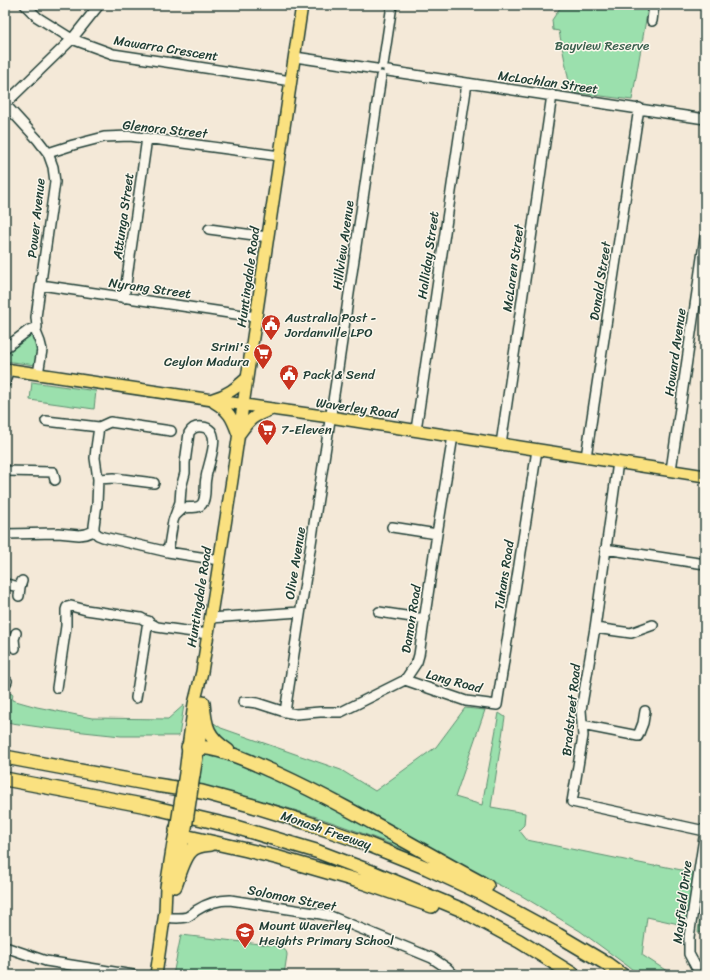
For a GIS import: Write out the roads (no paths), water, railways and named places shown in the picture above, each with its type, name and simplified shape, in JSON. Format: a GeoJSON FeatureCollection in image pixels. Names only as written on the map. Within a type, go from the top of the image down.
{"type":"FeatureCollection","features":[{"type":"Feature","properties":{"kind":"highway"},"geometry":{"type":"LineString","coordinates":[[203,703],[205,722],[210,734],[223,748],[238,757]]}},
{"type":"Feature","properties":{"kind":"highway"},"geometry":{"type":"LineString","coordinates":[[193,747],[214,750],[238,757],[294,781],[349,809],[540,917],[607,964]]}},
{"type":"Feature","properties":{"kind":"highway","name":"Monash Freeway"},"geometry":{"type":"LineString","coordinates":[[5,757],[202,792],[305,822],[362,842],[428,868],[479,892],[553,932],[607,964],[622,975]]}},
{"type":"Feature","properties":{"kind":"highway","name":"Monash Freeway"},"geometry":{"type":"LineString","coordinates":[[5,779],[147,806],[232,826],[316,851],[453,906],[519,941],[574,975]]}},
{"type":"Feature","properties":{"kind":"highway"},"geometry":{"type":"LineString","coordinates":[[182,832],[219,844],[279,858],[362,882],[427,904],[519,941]]}},
{"type":"Feature","properties":{"kind":"highway"},"geometry":{"type":"LineString","coordinates":[[175,886],[192,849],[202,845],[219,844]]}},
{"type":"Feature","properties":{"kind":"main road","name":"Huntingdale Road"},"geometry":{"type":"LineString","coordinates":[[193,747],[194,704],[202,672],[208,634],[302,5]]}},
{"type":"Feature","properties":{"kind":"main road","name":"Waverley Road"},"geometry":{"type":"LineString","coordinates":[[6,370],[416,430],[705,476]]}},
{"type":"Feature","properties":{"kind":"main road"},"geometry":{"type":"LineString","coordinates":[[211,400],[223,396],[240,385],[247,378]]}},
{"type":"Feature","properties":{"kind":"main road"},"geometry":{"type":"LineString","coordinates":[[211,400],[230,414],[238,436]]}},
{"type":"Feature","properties":{"kind":"main road"},"geometry":{"type":"LineString","coordinates":[[238,436],[253,417],[272,409]]}},
{"type":"Feature","properties":{"kind":"main road","name":"Huntingdale Road"},"geometry":{"type":"LineString","coordinates":[[165,915],[175,886],[193,747],[203,703],[204,694],[202,672]]}},
{"type":"Feature","properties":{"kind":"main road","name":"Huntingdale Road"},"geometry":{"type":"LineString","coordinates":[[156,975],[165,915],[166,887],[172,846],[182,832]]}},
{"type":"Feature","properties":{"kind":"street","name":"Mawarra Crescent"},"geometry":{"type":"LineString","coordinates":[[25,5],[38,17],[72,39],[113,54],[291,81]]}},
{"type":"Feature","properties":{"kind":"street"},"geometry":{"type":"LineString","coordinates":[[5,104],[72,39],[99,5]]}},
{"type":"Feature","properties":{"kind":"street","name":"Hillview Avenue"},"geometry":{"type":"LineString","coordinates":[[330,417],[392,5]]}},
{"type":"Feature","properties":{"kind":"street"},"geometry":{"type":"LineString","coordinates":[[652,21],[654,5]]}},
{"type":"Feature","properties":{"kind":"street","name":"McLochlan Street"},"geometry":{"type":"LineString","coordinates":[[295,57],[705,119]]}},
{"type":"Feature","properties":{"kind":"street","name":"Halliday Street"},"geometry":{"type":"LineString","coordinates":[[416,430],[467,83]]}},
{"type":"Feature","properties":{"kind":"street","name":"McLaren Street"},"geometry":{"type":"LineString","coordinates":[[501,444],[552,95]]}},
{"type":"Feature","properties":{"kind":"street","name":"Power Avenue"},"geometry":{"type":"LineString","coordinates":[[5,104],[48,153],[53,167],[55,182],[36,317],[36,332],[42,350],[41,375]]}},
{"type":"Feature","properties":{"kind":"street","name":"Donald Street"},"geometry":{"type":"LineString","coordinates":[[586,457],[639,108]]}},
{"type":"Feature","properties":{"kind":"street","name":"Glenora Street"},"geometry":{"type":"LineString","coordinates":[[48,153],[104,137],[130,136],[280,156]]}},
{"type":"Feature","properties":{"kind":"street","name":"Attunga Street"},"geometry":{"type":"LineString","coordinates":[[124,298],[147,138]]}},
{"type":"Feature","properties":{"kind":"street"},"geometry":{"type":"LineString","coordinates":[[209,228],[268,237]]}},
{"type":"Feature","properties":{"kind":"street","name":"Howard Avenue"},"geometry":{"type":"LineString","coordinates":[[671,470],[705,237]]}},
{"type":"Feature","properties":{"kind":"street","name":"Nyrang Street"},"geometry":{"type":"LineString","coordinates":[[41,285],[256,317]]}},
{"type":"Feature","properties":{"kind":"street"},"geometry":{"type":"LineString","coordinates":[[5,348],[29,330],[37,327]]}},
{"type":"Feature","properties":{"kind":"street"},"geometry":{"type":"LineString","coordinates":[[5,382],[6,370]]}},
{"type":"Feature","properties":{"kind":"street","name":"Olive Avenue"},"geometry":{"type":"LineString","coordinates":[[285,712],[330,417]]}},
{"type":"Feature","properties":{"kind":"street"},"geometry":{"type":"LineString","coordinates":[[46,421],[99,427],[110,422],[172,431]]}},
{"type":"Feature","properties":{"kind":"street"},"geometry":{"type":"LineString","coordinates":[[168,552],[173,521],[180,502],[181,488],[185,473],[189,433],[191,429],[195,427],[200,426],[207,428],[211,431],[213,440],[211,459],[206,476],[204,500],[199,507],[183,509],[175,516]]}},
{"type":"Feature","properties":{"kind":"street"},"geometry":{"type":"LineString","coordinates":[[99,427],[95,458],[98,479],[94,531],[103,537],[168,552],[219,560]]}},
{"type":"Feature","properties":{"kind":"street","name":"Damon Road"},"geometry":{"type":"LineString","coordinates":[[243,702],[257,703],[296,714],[341,712],[405,680],[417,662],[419,655],[453,436]]}},
{"type":"Feature","properties":{"kind":"street","name":"Tuhans Road"},"geometry":{"type":"LineString","coordinates":[[497,705],[537,450]]}},
{"type":"Feature","properties":{"kind":"street","name":"Bradstreet Road"},"geometry":{"type":"LineString","coordinates":[[618,462],[595,628],[581,710],[583,736],[572,802],[705,831]]}},
{"type":"Feature","properties":{"kind":"street"},"geometry":{"type":"LineString","coordinates":[[5,471],[52,472],[55,480]]}},
{"type":"Feature","properties":{"kind":"street"},"geometry":{"type":"LineString","coordinates":[[98,479],[114,478],[154,483]]}},
{"type":"Feature","properties":{"kind":"street"},"geometry":{"type":"LineString","coordinates":[[392,527],[437,534]]}},
{"type":"Feature","properties":{"kind":"street"},"geometry":{"type":"LineString","coordinates":[[5,534],[58,533],[79,535],[94,531]]}},
{"type":"Feature","properties":{"kind":"street"},"geometry":{"type":"LineString","coordinates":[[606,549],[705,564]]}},
{"type":"Feature","properties":{"kind":"street"},"geometry":{"type":"LineString","coordinates":[[5,584],[20,588]]}},
{"type":"Feature","properties":{"kind":"street"},"geometry":{"type":"LineString","coordinates":[[57,688],[66,626],[67,607],[71,606],[86,610],[141,618],[164,628],[208,634]]}},
{"type":"Feature","properties":{"kind":"street"},"geometry":{"type":"LineString","coordinates":[[210,618],[300,612]]}},
{"type":"Feature","properties":{"kind":"street"},"geometry":{"type":"LineString","coordinates":[[379,612],[425,619]]}},
{"type":"Feature","properties":{"kind":"street"},"geometry":{"type":"LineString","coordinates":[[136,698],[148,621]]}},
{"type":"Feature","properties":{"kind":"street"},"geometry":{"type":"LineString","coordinates":[[595,628],[631,633],[653,625]]}},
{"type":"Feature","properties":{"kind":"street","name":"Lang Road"},"geometry":{"type":"LineString","coordinates":[[405,680],[466,701],[497,705]]}},
{"type":"Feature","properties":{"kind":"street"},"geometry":{"type":"LineString","coordinates":[[582,725],[638,736],[643,723],[645,711]]}},
{"type":"Feature","properties":{"kind":"street","name":"Mayfield Drive"},"geometry":{"type":"LineString","coordinates":[[705,831],[689,937],[689,954],[696,967],[705,968]]}},
{"type":"Feature","properties":{"kind":"street","name":"Solomon Street"},"geometry":{"type":"LineString","coordinates":[[165,915],[176,918],[184,917],[211,902],[224,900],[321,914],[330,916],[432,958],[447,968],[454,975]]}},
{"type":"Feature","properties":{"kind":"street"},"geometry":{"type":"LineString","coordinates":[[5,947],[46,962],[133,975]]}},
{"type":"Feature","properties":{"kind":"place","name":"Australia Post - Jordanville LPO"},"geometry":{"type":"Point","coordinates":[271,341]}},
{"type":"Feature","properties":{"kind":"place","name":"Srini's Ceylon Madura"},"geometry":{"type":"Point","coordinates":[263,370]}},
{"type":"Feature","properties":{"kind":"place","name":"Pack & Send"},"geometry":{"type":"Point","coordinates":[289,391]}},
{"type":"Feature","properties":{"kind":"place","name":"7-Eleven"},"geometry":{"type":"Point","coordinates":[267,446]}},
{"type":"Feature","properties":{"kind":"place","name":"Mount Waverley Heights Primary School"},"geometry":{"type":"Point","coordinates":[245,949]}},
{"type":"Feature","properties":{"kind":"park label","name":"Bayview Reserve"},"geometry":{"type":"Point","coordinates":[602,45]}}]}
